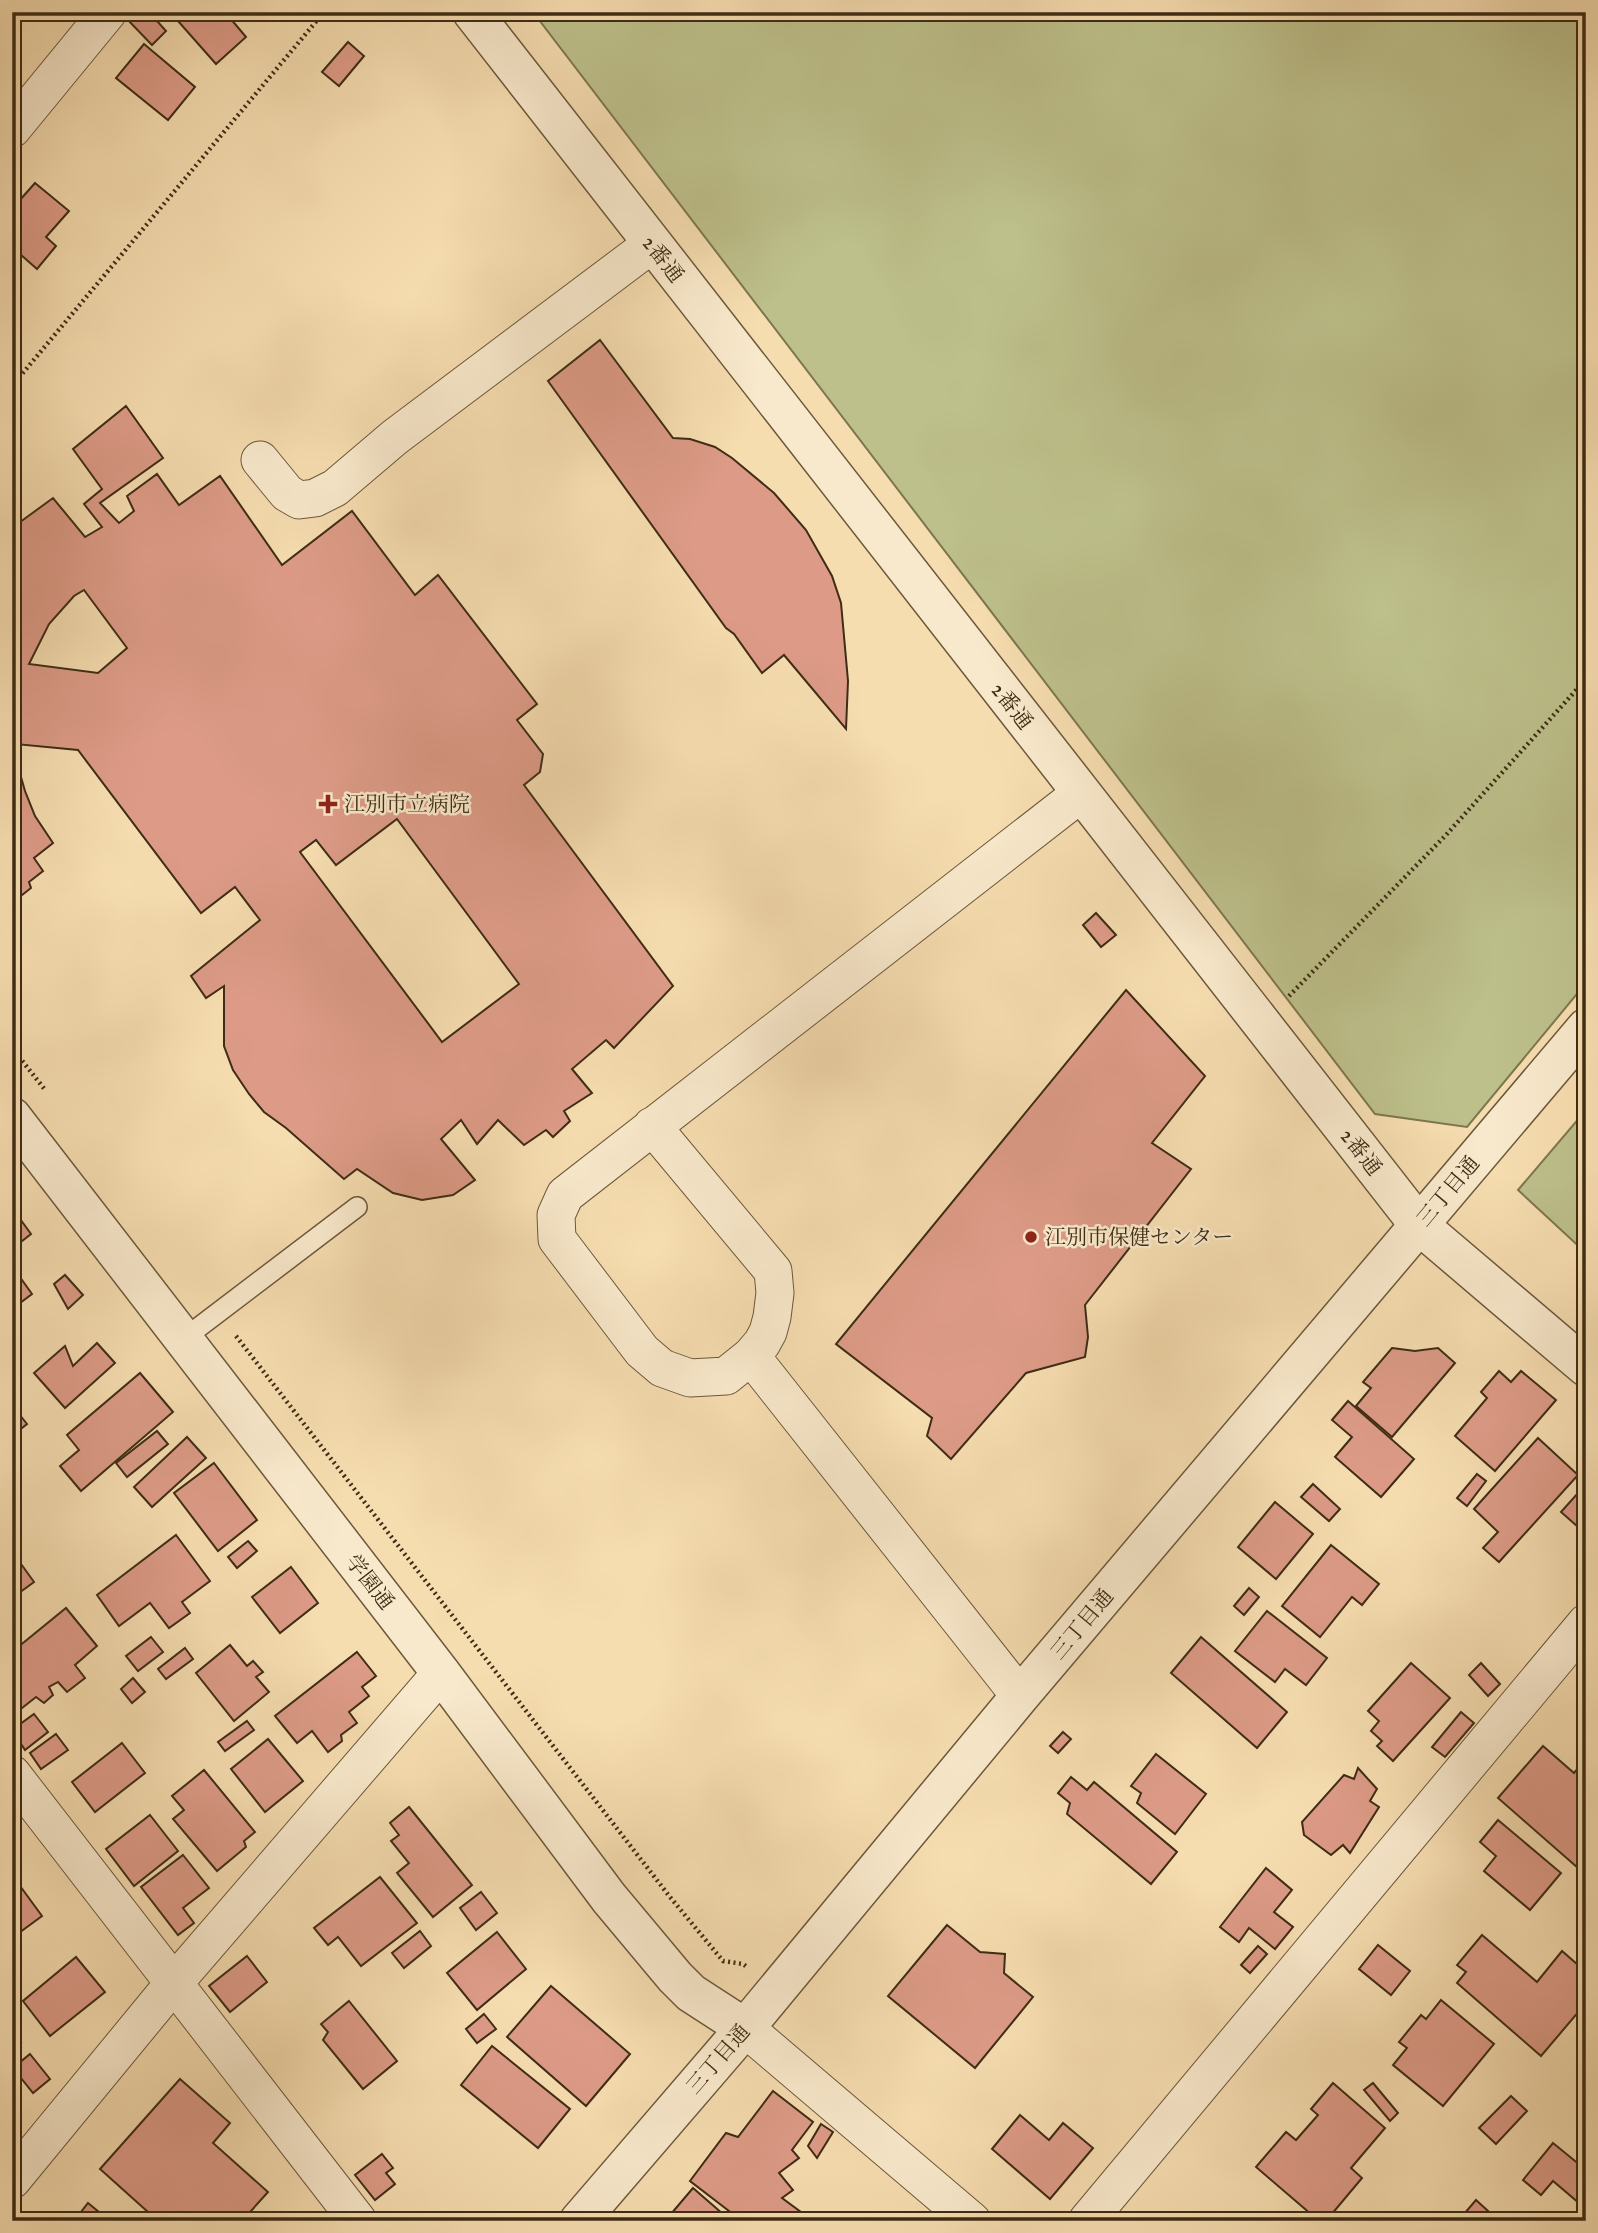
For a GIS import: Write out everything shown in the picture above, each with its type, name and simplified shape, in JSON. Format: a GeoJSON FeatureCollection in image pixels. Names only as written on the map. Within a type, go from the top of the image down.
{"type":"FeatureCollection","features":[{"type":"Feature","properties":{"kind":"street"},"geometry":{"type":"LineString","coordinates":[[12,129],[108,12]]}},
{"type":"Feature","properties":{"kind":"street","name":"2番通"},"geometry":{"type":"LineString","coordinates":[[472,12],[1419,1225],[1586,1367]]}},
{"type":"Feature","properties":{"kind":"street"},"geometry":{"type":"LineString","coordinates":[[260,460],[287,493],[299,499],[315,498],[335,488],[394,437],[652,244]]}},
{"type":"Feature","properties":{"kind":"street"},"geometry":{"type":"LineString","coordinates":[[652,1126],[773,1271],[775,1293],[768,1332],[751,1356],[726,1376],[690,1378],[662,1368],[642,1352],[557,1239],[556,1215],[565,1195],[652,1126],[1080,794]]}},
{"type":"Feature","properties":{"kind":"street","name":"三丁目通"},"geometry":{"type":"LineString","coordinates":[[579,2221],[745,2028],[1020,1696],[1586,1028]]}},
{"type":"Feature","properties":{"kind":"street","name":"学園通"},"geometry":{"type":"LineString","coordinates":[[12,1117],[441,1673],[609,1898],[691,1993],[745,2028]]}},
{"type":"Feature","properties":{"kind":"street"},"geometry":{"type":"LineString","coordinates":[[751,1356],[1020,1696]]}},
{"type":"Feature","properties":{"kind":"street"},"geometry":{"type":"LineString","coordinates":[[1087,2221],[1586,1623]]}},
{"type":"Feature","properties":{"kind":"street"},"geometry":{"type":"LineString","coordinates":[[12,2180],[174,1983],[441,1673]]}},
{"type":"Feature","properties":{"kind":"street"},"geometry":{"type":"LineString","coordinates":[[12,1774],[358,2221]]}},
{"type":"Feature","properties":{"kind":"street"},"geometry":{"type":"LineString","coordinates":[[745,2028],[972,2221]]}},
{"type":"Feature","properties":{"kind":"lane"},"geometry":{"type":"LineString","coordinates":[[182,1340],[357,1206]]}},
{"type":"Feature","properties":{"kind":"path"},"geometry":{"type":"LineString","coordinates":[[12,386],[324,12]]}},
{"type":"Feature","properties":{"kind":"path"},"geometry":{"type":"LineString","coordinates":[[1262,1024],[1446,835],[1586,677]]}},
{"type":"Feature","properties":{"kind":"path"},"geometry":{"type":"LineString","coordinates":[[12,1048],[47,1092]]}},
{"type":"Feature","properties":{"kind":"path"},"geometry":{"type":"LineString","coordinates":[[218,1313],[670,1897],[723,1961],[743,1964],[754,1974]]}},
{"type":"Feature","properties":{"kind":"green space"},"geometry":{"type":"Polygon","coordinates":[[[533,12],[1586,12],[1586,983],[1467,1127],[1375,1114],[533,12]]]}},
{"type":"Feature","properties":{"kind":"green space"},"geometry":{"type":"Polygon","coordinates":[[[1586,1110],[1586,1253],[1518,1190],[1586,1110]]]}},
{"type":"Feature","properties":{"kind":"building"},"geometry":{"type":"Polygon","coordinates":[[[125,12],[149,12],[166,31],[152,45],[123,15],[125,12]]]}},
{"type":"Feature","properties":{"kind":"building"},"geometry":{"type":"Polygon","coordinates":[[[170,12],[225,12],[246,37],[216,64],[170,12]]]}},
{"type":"Feature","properties":{"kind":"building"},"geometry":{"type":"Polygon","coordinates":[[[348,42],[364,56],[339,86],[322,72],[348,42]]]}},
{"type":"Feature","properties":{"kind":"building"},"geometry":{"type":"Polygon","coordinates":[[[144,44],[195,87],[168,120],[116,78],[144,44]]]}},
{"type":"Feature","properties":{"kind":"building"},"geometry":{"type":"Polygon","coordinates":[[[35,183],[69,211],[46,237],[56,246],[37,269],[12,247],[12,209],[35,183]]]}},
{"type":"Feature","properties":{"kind":"building"},"geometry":{"type":"Polygon","coordinates":[[[600,340],[673,438],[690,439],[715,447],[732,458],[774,493],[806,530],[832,576],[841,603],[848,681],[846,729],[784,655],[762,673],[734,634],[726,628],[548,381],[600,340]]]}},
{"type":"Feature","properties":{"kind":"building","name":"江別市立病院"},"geometry":{"type":"Polygon","coordinates":[[[126,406],[163,458],[100,503],[119,523],[134,511],[127,496],[157,474],[179,505],[220,476],[282,565],[352,511],[415,595],[438,575],[537,704],[517,720],[543,754],[540,772],[524,785],[673,986],[614,1048],[606,1040],[572,1069],[592,1093],[564,1111],[570,1121],[553,1137],[546,1130],[524,1145],[498,1120],[477,1144],[461,1120],[441,1139],[475,1180],[453,1195],[422,1200],[393,1193],[357,1169],[344,1179],[264,1112],[249,1094],[233,1070],[224,1046],[224,986],[206,998],[191,976],[260,920],[235,887],[201,913],[78,750],[16,744],[25,791],[35,816],[53,843],[34,858],[43,871],[29,882],[31,888],[12,903],[12,528],[53,498],[85,537],[102,527],[84,504],[102,489],[73,449],[126,406]],[[84,590],[74,596],[49,624],[29,664],[98,673],[127,648],[84,590]],[[397,819],[336,865],[316,840],[300,852],[442,1042],[519,984],[397,819]]]}},
{"type":"Feature","properties":{"kind":"building"},"geometry":{"type":"Polygon","coordinates":[[[1096,913],[1116,935],[1101,947],[1083,925],[1096,913]]]}},
{"type":"Feature","properties":{"kind":"building","name":"江別市保健センター"},"geometry":{"type":"Polygon","coordinates":[[[1126,990],[1205,1076],[1152,1143],[1191,1169],[1085,1305],[1088,1337],[1085,1357],[1026,1373],[951,1459],[927,1436],[932,1418],[836,1344],[1126,990]]]}},
{"type":"Feature","properties":{"kind":"building"},"geometry":{"type":"Polygon","coordinates":[[[18,1216],[31,1234],[12,1249],[12,1221],[18,1216]]]}},
{"type":"Feature","properties":{"kind":"building"},"geometry":{"type":"Polygon","coordinates":[[[12,1266],[32,1294],[12,1309],[12,1266]]]}},
{"type":"Feature","properties":{"kind":"building"},"geometry":{"type":"Polygon","coordinates":[[[65,1275],[83,1295],[68,1309],[54,1284],[65,1275]]]}},
{"type":"Feature","properties":{"kind":"building"},"geometry":{"type":"Polygon","coordinates":[[[97,1343],[115,1363],[65,1408],[34,1373],[65,1346],[73,1366],[97,1343]]]}},
{"type":"Feature","properties":{"kind":"building"},"geometry":{"type":"Polygon","coordinates":[[[1392,1348],[1415,1351],[1438,1348],[1455,1363],[1392,1437],[1356,1406],[1371,1388],[1363,1382],[1392,1348]]]}},
{"type":"Feature","properties":{"kind":"building"},"geometry":{"type":"Polygon","coordinates":[[[1499,1371],[1511,1382],[1521,1371],[1556,1400],[1495,1471],[1455,1436],[1487,1398],[1481,1392],[1499,1371]]]}},
{"type":"Feature","properties":{"kind":"building"},"geometry":{"type":"Polygon","coordinates":[[[140,1373],[173,1412],[81,1491],[60,1466],[79,1450],[67,1435],[140,1373]]]}},
{"type":"Feature","properties":{"kind":"building"},"geometry":{"type":"Polygon","coordinates":[[[1348,1401],[1414,1459],[1381,1497],[1335,1457],[1352,1437],[1332,1420],[1348,1401]]]}},
{"type":"Feature","properties":{"kind":"building"},"geometry":{"type":"Polygon","coordinates":[[[12,1405],[27,1424],[12,1436],[12,1405]]]}},
{"type":"Feature","properties":{"kind":"building"},"geometry":{"type":"Polygon","coordinates":[[[157,1431],[168,1444],[127,1477],[116,1463],[157,1431]]]}},
{"type":"Feature","properties":{"kind":"building"},"geometry":{"type":"Polygon","coordinates":[[[187,1437],[206,1458],[152,1507],[134,1487],[187,1437]]]}},
{"type":"Feature","properties":{"kind":"building"},"geometry":{"type":"Polygon","coordinates":[[[1538,1438],[1578,1475],[1499,1562],[1483,1548],[1498,1532],[1474,1509],[1538,1438]]]}},
{"type":"Feature","properties":{"kind":"building"},"geometry":{"type":"Polygon","coordinates":[[[214,1463],[257,1520],[218,1551],[174,1493],[214,1463]]]}},
{"type":"Feature","properties":{"kind":"building"},"geometry":{"type":"Polygon","coordinates":[[[1477,1474],[1486,1481],[1467,1506],[1457,1498],[1477,1474]]]}},
{"type":"Feature","properties":{"kind":"building"},"geometry":{"type":"Polygon","coordinates":[[[1313,1484],[1340,1509],[1329,1521],[1301,1497],[1313,1484]]]}},
{"type":"Feature","properties":{"kind":"building"},"geometry":{"type":"Polygon","coordinates":[[[1586,1484],[1586,1534],[1561,1512],[1586,1484]]]}},
{"type":"Feature","properties":{"kind":"building"},"geometry":{"type":"Polygon","coordinates":[[[1275,1502],[1313,1534],[1276,1579],[1238,1547],[1275,1502]]]}},
{"type":"Feature","properties":{"kind":"building"},"geometry":{"type":"Polygon","coordinates":[[[176,1535],[210,1581],[182,1602],[190,1613],[169,1628],[150,1603],[119,1626],[97,1595],[176,1535]]]}},
{"type":"Feature","properties":{"kind":"building"},"geometry":{"type":"Polygon","coordinates":[[[248,1541],[257,1551],[237,1568],[228,1557],[248,1541]]]}},
{"type":"Feature","properties":{"kind":"building"},"geometry":{"type":"Polygon","coordinates":[[[1331,1545],[1379,1584],[1362,1605],[1352,1597],[1320,1637],[1282,1606],[1331,1545]]]}},
{"type":"Feature","properties":{"kind":"building"},"geometry":{"type":"Polygon","coordinates":[[[16,1557],[34,1582],[12,1598],[12,1561],[16,1557]]]}},
{"type":"Feature","properties":{"kind":"building"},"geometry":{"type":"Polygon","coordinates":[[[291,1567],[318,1603],[280,1633],[252,1597],[291,1567]]]}},
{"type":"Feature","properties":{"kind":"building"},"geometry":{"type":"Polygon","coordinates":[[[1249,1588],[1259,1597],[1244,1615],[1234,1606],[1249,1588]]]}},
{"type":"Feature","properties":{"kind":"building"},"geometry":{"type":"Polygon","coordinates":[[[66,1608],[97,1646],[75,1665],[85,1678],[67,1692],[58,1682],[49,1687],[53,1695],[44,1703],[36,1697],[12,1716],[12,1652],[66,1608]]]}},
{"type":"Feature","properties":{"kind":"building"},"geometry":{"type":"Polygon","coordinates":[[[1267,1611],[1327,1658],[1306,1685],[1285,1669],[1275,1682],[1235,1651],[1267,1611]]]}},
{"type":"Feature","properties":{"kind":"building"},"geometry":{"type":"Polygon","coordinates":[[[151,1637],[163,1652],[138,1671],[126,1656],[151,1637]]]}},
{"type":"Feature","properties":{"kind":"building"},"geometry":{"type":"Polygon","coordinates":[[[1201,1637],[1287,1712],[1257,1748],[1171,1673],[1201,1637]]]}},
{"type":"Feature","properties":{"kind":"building"},"geometry":{"type":"Polygon","coordinates":[[[230,1645],[247,1666],[253,1661],[263,1672],[256,1677],[269,1692],[234,1721],[196,1673],[230,1645]]]}},
{"type":"Feature","properties":{"kind":"building"},"geometry":{"type":"Polygon","coordinates":[[[185,1648],[193,1659],[166,1679],[158,1669],[185,1648]]]}},
{"type":"Feature","properties":{"kind":"building"},"geometry":{"type":"Polygon","coordinates":[[[357,1652],[376,1676],[362,1687],[369,1696],[349,1712],[357,1723],[341,1735],[342,1741],[328,1752],[312,1731],[297,1743],[275,1716],[357,1652]]]}},
{"type":"Feature","properties":{"kind":"building"},"geometry":{"type":"Polygon","coordinates":[[[1411,1663],[1450,1698],[1393,1761],[1377,1746],[1382,1741],[1371,1731],[1379,1721],[1368,1711],[1411,1663]]]}},
{"type":"Feature","properties":{"kind":"building"},"geometry":{"type":"Polygon","coordinates":[[[1481,1663],[1500,1684],[1488,1696],[1469,1675],[1481,1663]]]}},
{"type":"Feature","properties":{"kind":"building"},"geometry":{"type":"Polygon","coordinates":[[[133,1678],[145,1692],[132,1703],[121,1689],[133,1678]]]}},
{"type":"Feature","properties":{"kind":"building"},"geometry":{"type":"Polygon","coordinates":[[[1461,1712],[1474,1723],[1445,1757],[1432,1747],[1461,1712]]]}},
{"type":"Feature","properties":{"kind":"building"},"geometry":{"type":"Polygon","coordinates":[[[34,1714],[48,1732],[25,1750],[12,1730],[34,1714]]]}},
{"type":"Feature","properties":{"kind":"building"},"geometry":{"type":"Polygon","coordinates":[[[247,1721],[254,1730],[225,1751],[218,1742],[247,1721]]]}},
{"type":"Feature","properties":{"kind":"building"},"geometry":{"type":"Polygon","coordinates":[[[1063,1732],[1071,1739],[1058,1753],[1050,1746],[1063,1732]]]}},
{"type":"Feature","properties":{"kind":"building"},"geometry":{"type":"Polygon","coordinates":[[[56,1734],[68,1750],[41,1769],[30,1753],[56,1734]]]}},
{"type":"Feature","properties":{"kind":"building"},"geometry":{"type":"Polygon","coordinates":[[[268,1739],[303,1781],[265,1812],[231,1769],[268,1739]]]}},
{"type":"Feature","properties":{"kind":"building"},"geometry":{"type":"Polygon","coordinates":[[[122,1743],[145,1773],[95,1812],[72,1782],[122,1743]]]}},
{"type":"Feature","properties":{"kind":"building"},"geometry":{"type":"Polygon","coordinates":[[[1543,1746],[1574,1773],[1583,1762],[1586,1764],[1586,1875],[1498,1798],[1543,1746]]]}},
{"type":"Feature","properties":{"kind":"building"},"geometry":{"type":"Polygon","coordinates":[[[1156,1754],[1206,1794],[1175,1834],[1137,1803],[1141,1793],[1131,1786],[1156,1754]]]}},
{"type":"Feature","properties":{"kind":"building"},"geometry":{"type":"Polygon","coordinates":[[[1358,1768],[1377,1789],[1370,1801],[1379,1807],[1350,1853],[1343,1845],[1331,1855],[1304,1835],[1302,1822],[1344,1775],[1354,1779],[1358,1768]]]}},
{"type":"Feature","properties":{"kind":"building"},"geometry":{"type":"Polygon","coordinates":[[[204,1770],[255,1832],[244,1841],[246,1847],[217,1871],[173,1819],[184,1810],[172,1796],[204,1770]]]}},
{"type":"Feature","properties":{"kind":"building"},"geometry":{"type":"Polygon","coordinates":[[[1071,1777],[1087,1790],[1094,1782],[1177,1852],[1151,1884],[1067,1814],[1070,1803],[1058,1793],[1071,1777]]]}},
{"type":"Feature","properties":{"kind":"building"},"geometry":{"type":"Polygon","coordinates":[[[409,1807],[472,1885],[433,1917],[397,1873],[409,1863],[391,1841],[399,1835],[390,1823],[409,1807]]]}},
{"type":"Feature","properties":{"kind":"building"},"geometry":{"type":"Polygon","coordinates":[[[150,1815],[178,1851],[134,1886],[106,1849],[150,1815]]]}},
{"type":"Feature","properties":{"kind":"building"},"geometry":{"type":"Polygon","coordinates":[[[1498,1820],[1561,1873],[1530,1910],[1484,1871],[1496,1856],[1480,1842],[1498,1820]]]}},
{"type":"Feature","properties":{"kind":"building"},"geometry":{"type":"Polygon","coordinates":[[[183,1855],[209,1888],[183,1908],[194,1923],[178,1935],[141,1887],[183,1855]]]}},
{"type":"Feature","properties":{"kind":"building"},"geometry":{"type":"Polygon","coordinates":[[[1266,1868],[1292,1890],[1274,1912],[1293,1927],[1275,1949],[1249,1928],[1239,1942],[1220,1927],[1266,1868]]]}},
{"type":"Feature","properties":{"kind":"building"},"geometry":{"type":"Polygon","coordinates":[[[380,1877],[417,1923],[361,1966],[338,1937],[328,1945],[314,1928],[380,1877]]]}},
{"type":"Feature","properties":{"kind":"building"},"geometry":{"type":"Polygon","coordinates":[[[15,1879],[42,1916],[12,1938],[12,1881],[15,1879]]]}},
{"type":"Feature","properties":{"kind":"building"},"geometry":{"type":"Polygon","coordinates":[[[481,1892],[497,1913],[476,1930],[460,1908],[481,1892]]]}},
{"type":"Feature","properties":{"kind":"building"},"geometry":{"type":"Polygon","coordinates":[[[947,1925],[980,1952],[1005,1954],[1004,1973],[1033,1997],[975,2068],[888,1996],[947,1925]]]}},
{"type":"Feature","properties":{"kind":"building"},"geometry":{"type":"Polygon","coordinates":[[[420,1931],[431,1946],[404,1968],[392,1953],[420,1931]]]}},
{"type":"Feature","properties":{"kind":"building"},"geometry":{"type":"Polygon","coordinates":[[[497,1932],[526,1969],[477,2010],[447,1973],[497,1932]]]}},
{"type":"Feature","properties":{"kind":"building"},"geometry":{"type":"Polygon","coordinates":[[[1482,1935],[1537,1982],[1562,1951],[1586,1972],[1586,2003],[1541,2056],[1457,1983],[1466,1972],[1457,1965],[1482,1935]]]}},
{"type":"Feature","properties":{"kind":"building"},"geometry":{"type":"Polygon","coordinates":[[[1378,1945],[1410,1971],[1391,1995],[1359,1969],[1378,1945]]]}},
{"type":"Feature","properties":{"kind":"building"},"geometry":{"type":"Polygon","coordinates":[[[1258,1946],[1267,1954],[1250,1973],[1241,1965],[1258,1946]]]}},
{"type":"Feature","properties":{"kind":"building"},"geometry":{"type":"Polygon","coordinates":[[[247,1956],[267,1982],[230,2012],[209,1986],[247,1956]]]}},
{"type":"Feature","properties":{"kind":"building"},"geometry":{"type":"Polygon","coordinates":[[[76,1957],[105,1992],[50,2036],[23,2001],[76,1957]]]}},
{"type":"Feature","properties":{"kind":"building"},"geometry":{"type":"Polygon","coordinates":[[[551,1986],[630,2054],[586,2106],[507,2037],[551,1986]]]}},
{"type":"Feature","properties":{"kind":"building"},"geometry":{"type":"Polygon","coordinates":[[[1441,2000],[1494,2044],[1443,2106],[1393,2065],[1407,2048],[1399,2042],[1421,2015],[1426,2019],[1441,2000]]]}},
{"type":"Feature","properties":{"kind":"building"},"geometry":{"type":"Polygon","coordinates":[[[349,2001],[397,2061],[363,2089],[323,2040],[328,2032],[321,2024],[349,2001]]]}},
{"type":"Feature","properties":{"kind":"building"},"geometry":{"type":"Polygon","coordinates":[[[484,2014],[496,2029],[477,2043],[466,2029],[484,2014]]]}},
{"type":"Feature","properties":{"kind":"building"},"geometry":{"type":"Polygon","coordinates":[[[12,2033],[21,2043],[12,2051],[12,2033]]]}},
{"type":"Feature","properties":{"kind":"building"},"geometry":{"type":"Polygon","coordinates":[[[492,2046],[570,2109],[538,2148],[461,2085],[492,2046]]]}},
{"type":"Feature","properties":{"kind":"building"},"geometry":{"type":"Polygon","coordinates":[[[30,2054],[50,2079],[33,2093],[13,2068],[30,2054]]]}},
{"type":"Feature","properties":{"kind":"building"},"geometry":{"type":"Polygon","coordinates":[[[180,2079],[230,2123],[213,2143],[268,2192],[242,2221],[158,2221],[100,2169],[180,2079]]]}},
{"type":"Feature","properties":{"kind":"building"},"geometry":{"type":"Polygon","coordinates":[[[1333,2083],[1385,2128],[1351,2168],[1362,2178],[1326,2221],[1319,2221],[1256,2167],[1286,2132],[1296,2140],[1318,2115],[1311,2109],[1333,2083]]]}},
{"type":"Feature","properties":{"kind":"building"},"geometry":{"type":"Polygon","coordinates":[[[1373,2083],[1398,2113],[1390,2121],[1364,2090],[1373,2083]]]}},
{"type":"Feature","properties":{"kind":"building"},"geometry":{"type":"Polygon","coordinates":[[[773,2091],[813,2122],[792,2150],[799,2158],[779,2173],[793,2190],[782,2198],[805,2215],[801,2221],[742,2221],[690,2181],[726,2133],[738,2137],[773,2091]]]}},
{"type":"Feature","properties":{"kind":"building"},"geometry":{"type":"Polygon","coordinates":[[[1511,2096],[1527,2111],[1496,2144],[1479,2128],[1511,2096]]]}},
{"type":"Feature","properties":{"kind":"building"},"geometry":{"type":"Polygon","coordinates":[[[1020,2115],[1049,2140],[1063,2123],[1093,2148],[1050,2199],[992,2149],[1020,2115]]]}},
{"type":"Feature","properties":{"kind":"building"},"geometry":{"type":"Polygon","coordinates":[[[821,2124],[833,2132],[817,2158],[808,2146],[821,2124]]]}},
{"type":"Feature","properties":{"kind":"building"},"geometry":{"type":"Polygon","coordinates":[[[1553,2143],[1586,2170],[1586,2209],[1553,2181],[1541,2195],[1523,2180],[1553,2143]]]}},
{"type":"Feature","properties":{"kind":"building"},"geometry":{"type":"Polygon","coordinates":[[[382,2154],[393,2168],[386,2173],[395,2184],[375,2200],[355,2175],[382,2154]]]}},
{"type":"Feature","properties":{"kind":"building"},"geometry":{"type":"Polygon","coordinates":[[[693,2188],[731,2221],[665,2221],[693,2188]]]}},
{"type":"Feature","properties":{"kind":"building"},"geometry":{"type":"Polygon","coordinates":[[[1476,2200],[1499,2221],[1458,2221],[1476,2200]]]}},
{"type":"Feature","properties":{"kind":"building"},"geometry":{"type":"Polygon","coordinates":[[[88,2203],[110,2221],[74,2221],[88,2203]]]}},
{"type":"Feature","properties":{"kind":"place","name":"江別市立病院"},"geometry":{"type":"Point","coordinates":[328,804]}},
{"type":"Feature","properties":{"kind":"place","name":"江別市保健センター"},"geometry":{"type":"Point","coordinates":[1031,1237]}}]}
